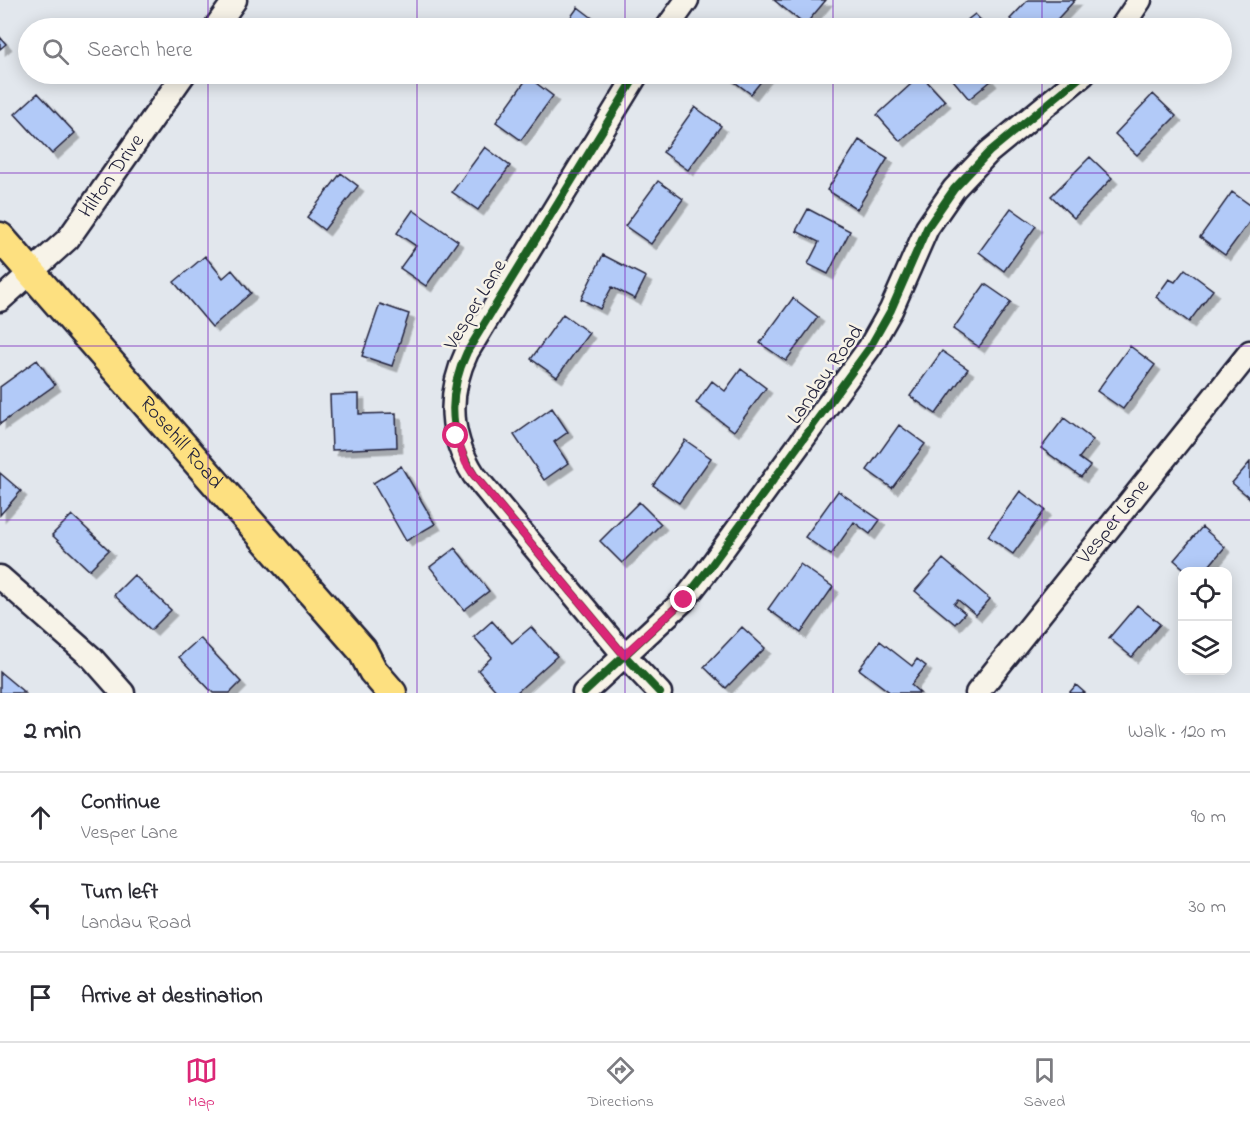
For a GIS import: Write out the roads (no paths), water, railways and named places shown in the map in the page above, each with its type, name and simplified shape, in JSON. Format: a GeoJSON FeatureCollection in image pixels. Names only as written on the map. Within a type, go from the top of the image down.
{"type":"FeatureCollection","features":[{"type":"Feature","properties":{"kind":"main road","name":"Rosehill Road"},"geometry":{"type":"LineString","coordinates":[[0,237],[362,650],[374,671],[392,693]]}},
{"type":"Feature","properties":{"kind":"main road","name":"Rosehill Road"},"geometry":{"type":"LineString","coordinates":[[362,650],[384,661],[411,693]]}},
{"type":"Feature","properties":{"kind":"street"},"geometry":{"type":"LineString","coordinates":[[222,18],[235,0]]}},
{"type":"Feature","properties":{"kind":"street"},"geometry":{"type":"LineString","coordinates":[[674,18],[687,0]]}},
{"type":"Feature","properties":{"kind":"street"},"geometry":{"type":"LineString","coordinates":[[1128,18],[1140,0]]}},
{"type":"Feature","properties":{"kind":"street","name":"Hilton Drive"},"geometry":{"type":"LineString","coordinates":[[0,300],[68,239],[177,84]]}},
{"type":"Feature","properties":{"kind":"street","name":"Vesper Lane"},"geometry":{"type":"LineString","coordinates":[[631,84],[467,352],[456,379],[452,407],[456,436],[466,463],[474,475],[624,655],[660,693]]}},
{"type":"Feature","properties":{"kind":"street","name":"Landau Road"},"geometry":{"type":"LineString","coordinates":[[584,693],[684,600],[710,567],[870,347],[891,310],[927,228],[954,189],[989,152],[1072,84]]}},
{"type":"Feature","properties":{"kind":"street","name":"Vesper Lane"},"geometry":{"type":"LineString","coordinates":[[977,693],[1250,352]]}},
{"type":"Feature","properties":{"kind":"street"},"geometry":{"type":"LineString","coordinates":[[0,577],[92,658],[123,693]]}}]}
